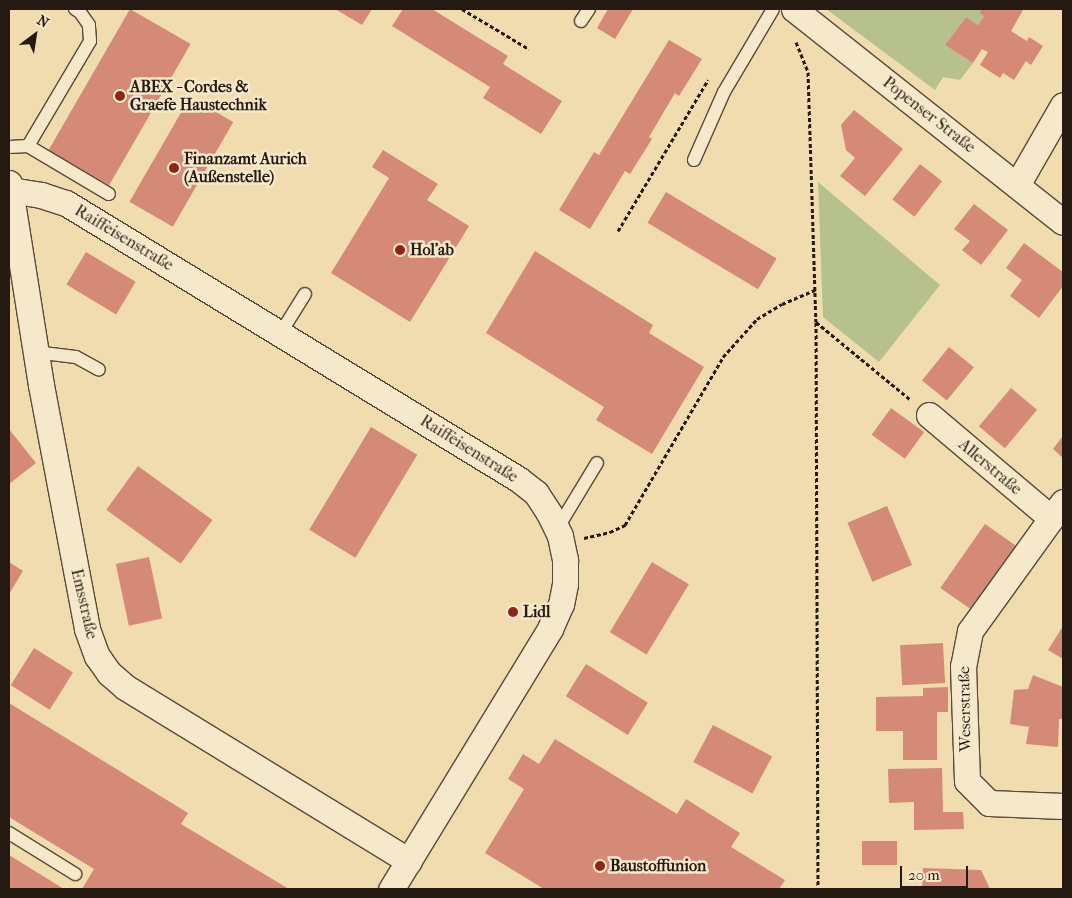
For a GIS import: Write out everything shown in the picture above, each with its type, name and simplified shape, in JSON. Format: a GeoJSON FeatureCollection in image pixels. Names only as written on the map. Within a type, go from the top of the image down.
{"type":"FeatureCollection","features":[{"type":"Feature","properties":{"kind":"street","name":"Popenser Straße"},"geometry":{"type":"LineString","coordinates":[[798,12],[1063,222]]}},
{"type":"Feature","properties":{"kind":"street"},"geometry":{"type":"LineString","coordinates":[[1017,185],[1063,105]]}},
{"type":"Feature","properties":{"kind":"street","name":"Emsstraße"},"geometry":{"type":"LineString","coordinates":[[9,187],[21,289],[35,352],[87,629],[97,656],[109,673],[125,687],[150,704],[409,861]]}},
{"type":"Feature","properties":{"kind":"street","name":"Raiffeisenstraße"},"geometry":{"type":"LineString","coordinates":[[9,187],[66,203],[518,479],[536,493],[559,536],[565,560],[565,584],[550,629],[391,889]]}},
{"type":"Feature","properties":{"kind":"street","name":"Allerstraße"},"geometry":{"type":"LineString","coordinates":[[929,415],[1057,510]]}},
{"type":"Feature","properties":{"kind":"street","name":"Weserstraße"},"geometry":{"type":"LineString","coordinates":[[1057,510],[970,630],[962,666],[967,781],[990,802],[1063,806]]}},
{"type":"Feature","properties":{"kind":"lane"},"geometry":{"type":"LineString","coordinates":[[28,146],[90,41],[89,25],[80,12],[75,9]]}},
{"type":"Feature","properties":{"kind":"lane"},"geometry":{"type":"LineString","coordinates":[[581,21],[589,9]]}},
{"type":"Feature","properties":{"kind":"lane"},"geometry":{"type":"LineString","coordinates":[[694,160],[724,92],[773,9]]}},
{"type":"Feature","properties":{"kind":"lane"},"geometry":{"type":"LineString","coordinates":[[9,147],[28,146],[109,194]]}},
{"type":"Feature","properties":{"kind":"lane"},"geometry":{"type":"LineString","coordinates":[[280,334],[305,294]]}},
{"type":"Feature","properties":{"kind":"lane"},"geometry":{"type":"LineString","coordinates":[[35,352],[76,357],[99,370]]}},
{"type":"Feature","properties":{"kind":"lane"},"geometry":{"type":"LineString","coordinates":[[559,536],[597,463]]}},
{"type":"Feature","properties":{"kind":"lane"},"geometry":{"type":"LineString","coordinates":[[9,833],[75,874]]}},
{"type":"Feature","properties":{"kind":"path"},"geometry":{"type":"LineString","coordinates":[[462,9],[530,49]]}},
{"type":"Feature","properties":{"kind":"path"},"geometry":{"type":"LineString","coordinates":[[798,12],[792,32],[808,72],[816,322],[818,889]]}},
{"type":"Feature","properties":{"kind":"path"},"geometry":{"type":"LineString","coordinates":[[618,231],[710,77]]}},
{"type":"Feature","properties":{"kind":"path"},"geometry":{"type":"LineString","coordinates":[[559,536],[610,532],[625,524],[723,357],[757,319],[782,304],[815,290]]}},
{"type":"Feature","properties":{"kind":"path"},"geometry":{"type":"LineString","coordinates":[[816,322],[929,415]]}},
{"type":"Feature","properties":{"kind":"green space"},"geometry":{"type":"Polygon","coordinates":[[[826,9],[982,9],[979,13],[984,16],[978,25],[966,17],[945,45],[973,63],[960,80],[943,77],[935,90],[826,9]]]}},
{"type":"Feature","properties":{"kind":"green space"},"geometry":{"type":"Polygon","coordinates":[[[818,182],[940,285],[879,362],[823,317],[818,182]]]}},
{"type":"Feature","properties":{"kind":"building"},"geometry":{"type":"Polygon","coordinates":[[[130,9],[191,44],[109,185],[49,150],[130,9]]]}},
{"type":"Feature","properties":{"kind":"building"},"geometry":{"type":"Polygon","coordinates":[[[335,9],[372,9],[362,25],[335,9]]]}},
{"type":"Feature","properties":{"kind":"building"},"geometry":{"type":"Polygon","coordinates":[[[403,9],[432,9],[508,56],[503,64],[562,101],[541,134],[483,98],[490,87],[392,26],[403,9]]]}},
{"type":"Feature","properties":{"kind":"building"},"geometry":{"type":"Polygon","coordinates":[[[608,9],[633,9],[615,39],[597,28],[608,9]]]}},
{"type":"Feature","properties":{"kind":"building"},"geometry":{"type":"Polygon","coordinates":[[[982,9],[1023,10],[1011,31],[1027,41],[1029,37],[1043,46],[1031,65],[1026,61],[1014,80],[1003,73],[1000,78],[980,65],[988,52],[982,49],[973,63],[945,45],[966,17],[978,25],[984,16],[979,13],[982,9]]]}},
{"type":"Feature","properties":{"kind":"building"},"geometry":{"type":"Polygon","coordinates":[[[669,40],[702,59],[679,96],[675,93],[649,137],[652,139],[630,174],[625,171],[590,229],[559,210],[594,152],[599,155],[669,40]]]}},
{"type":"Feature","properties":{"kind":"building"},"geometry":{"type":"Polygon","coordinates":[[[190,97],[233,122],[173,227],[130,202],[190,97]]]}},
{"type":"Feature","properties":{"kind":"building"},"geometry":{"type":"Polygon","coordinates":[[[854,110],[903,149],[865,196],[840,176],[855,158],[846,150],[841,125],[854,110]]]}},
{"type":"Feature","properties":{"kind":"building","name":"Hol'ab"},"geometry":{"type":"Polygon","coordinates":[[[383,150],[438,184],[427,200],[469,226],[410,322],[331,273],[389,178],[372,167],[383,150]]]}},
{"type":"Feature","properties":{"kind":"building"},"geometry":{"type":"Polygon","coordinates":[[[920,164],[942,181],[914,217],[892,199],[920,164]]]}},
{"type":"Feature","properties":{"kind":"building"},"geometry":{"type":"Polygon","coordinates":[[[666,192],[777,258],[758,289],[647,223],[666,192]]]}},
{"type":"Feature","properties":{"kind":"building"},"geometry":{"type":"Polygon","coordinates":[[[974,204],[1008,230],[981,265],[962,250],[970,241],[954,229],[974,204]]]}},
{"type":"Feature","properties":{"kind":"building"},"geometry":{"type":"Polygon","coordinates":[[[1024,243],[1063,272],[1063,286],[1039,318],[1010,296],[1022,280],[1006,268],[1024,243]]]}},
{"type":"Feature","properties":{"kind":"building"},"geometry":{"type":"Polygon","coordinates":[[[535,251],[653,325],[649,333],[704,367],[652,454],[596,420],[604,407],[486,333],[535,251]]]}},
{"type":"Feature","properties":{"kind":"building"},"geometry":{"type":"Polygon","coordinates":[[[86,252],[136,282],[116,314],[66,285],[86,252]]]}},
{"type":"Feature","properties":{"kind":"building"},"geometry":{"type":"Polygon","coordinates":[[[949,347],[974,367],[947,401],[922,380],[949,347]]]}},
{"type":"Feature","properties":{"kind":"building"},"geometry":{"type":"Polygon","coordinates":[[[1011,388],[1037,410],[1005,448],[979,426],[1011,388]]]}},
{"type":"Feature","properties":{"kind":"building"},"geometry":{"type":"Polygon","coordinates":[[[891,408],[924,432],[905,459],[872,435],[891,408]]]}},
{"type":"Feature","properties":{"kind":"building"},"geometry":{"type":"Polygon","coordinates":[[[371,427],[417,455],[355,558],[309,530],[371,427]]]}},
{"type":"Feature","properties":{"kind":"building"},"geometry":{"type":"Polygon","coordinates":[[[9,429],[36,463],[9,484],[9,429]]]}},
{"type":"Feature","properties":{"kind":"building"},"geometry":{"type":"Polygon","coordinates":[[[1063,436],[1063,458],[1053,449],[1063,436]]]}},
{"type":"Feature","properties":{"kind":"building"},"geometry":{"type":"Polygon","coordinates":[[[138,466],[212,520],[181,564],[106,510],[138,466]]]}},
{"type":"Feature","properties":{"kind":"building"},"geometry":{"type":"Polygon","coordinates":[[[887,506],[912,565],[872,582],[847,523],[887,506]]]}},
{"type":"Feature","properties":{"kind":"building"},"geometry":{"type":"Polygon","coordinates":[[[985,524],[1018,547],[973,611],[940,588],[985,524]]]}},
{"type":"Feature","properties":{"kind":"building"},"geometry":{"type":"Polygon","coordinates":[[[149,557],[162,619],[129,626],[116,564],[149,557]]]}},
{"type":"Feature","properties":{"kind":"building"},"geometry":{"type":"Polygon","coordinates":[[[9,562],[23,571],[9,594],[9,562]]]}},
{"type":"Feature","properties":{"kind":"building"},"geometry":{"type":"Polygon","coordinates":[[[652,562],[689,584],[647,654],[610,632],[652,562]]]}},
{"type":"Feature","properties":{"kind":"building"},"geometry":{"type":"Polygon","coordinates":[[[1063,626],[1063,659],[1048,650],[1063,626]]]}},
{"type":"Feature","properties":{"kind":"building"},"geometry":{"type":"Polygon","coordinates":[[[943,643],[945,683],[902,685],[900,645],[943,643]]]}},
{"type":"Feature","properties":{"kind":"building"},"geometry":{"type":"Polygon","coordinates":[[[34,648],[73,672],[50,710],[11,685],[34,648]]]}},
{"type":"Feature","properties":{"kind":"building"},"geometry":{"type":"Polygon","coordinates":[[[586,664],[648,703],[628,735],[566,696],[586,664]]]}},
{"type":"Feature","properties":{"kind":"building"},"geometry":{"type":"Polygon","coordinates":[[[1033,675],[1063,687],[1063,719],[1059,719],[1058,747],[1026,744],[1029,727],[1010,724],[1014,690],[1028,689],[1033,675]]]}},
{"type":"Feature","properties":{"kind":"building"},"geometry":{"type":"Polygon","coordinates":[[[948,687],[948,712],[937,712],[937,760],[903,760],[903,731],[876,731],[876,697],[923,696],[923,688],[948,687]]]}},
{"type":"Feature","properties":{"kind":"building"},"geometry":{"type":"Polygon","coordinates":[[[9,703],[188,813],[181,824],[289,889],[82,889],[94,869],[9,817],[9,703]]]}},
{"type":"Feature","properties":{"kind":"building"},"geometry":{"type":"Polygon","coordinates":[[[713,725],[772,756],[752,794],[693,762],[713,725]]]}},
{"type":"Feature","properties":{"kind":"building"},"geometry":{"type":"Polygon","coordinates":[[[555,739],[677,814],[686,799],[740,833],[731,847],[785,880],[779,889],[544,889],[485,853],[524,789],[508,779],[523,754],[539,764],[555,739]]]}},
{"type":"Feature","properties":{"kind":"building"},"geometry":{"type":"Polygon","coordinates":[[[942,768],[943,812],[963,812],[964,829],[914,830],[914,802],[889,803],[888,769],[942,768]]]}},
{"type":"Feature","properties":{"kind":"building"},"geometry":{"type":"Polygon","coordinates":[[[862,841],[897,841],[897,865],[862,865],[862,841]]]}},
{"type":"Feature","properties":{"kind":"building"},"geometry":{"type":"Polygon","coordinates":[[[9,855],[64,889],[9,889],[9,855]]]}},
{"type":"Feature","properties":{"kind":"building"},"geometry":{"type":"Polygon","coordinates":[[[923,868],[981,870],[990,889],[922,889],[923,868]]]}},
{"type":"Feature","properties":{"kind":"place","name":"ABEX - Cordes & Graefe Haustechnik"},"geometry":{"type":"Point","coordinates":[120,96]}},
{"type":"Feature","properties":{"kind":"place","name":"Finanzamt Aurich (Außenstelle)"},"geometry":{"type":"Point","coordinates":[174,168]}},
{"type":"Feature","properties":{"kind":"place","name":"Hol'ab"},"geometry":{"type":"Point","coordinates":[400,250]}},
{"type":"Feature","properties":{"kind":"place","name":"Lidl"},"geometry":{"type":"Point","coordinates":[513,612]}},
{"type":"Feature","properties":{"kind":"place","name":"Baustoffunion"},"geometry":{"type":"Point","coordinates":[600,866]}}]}
